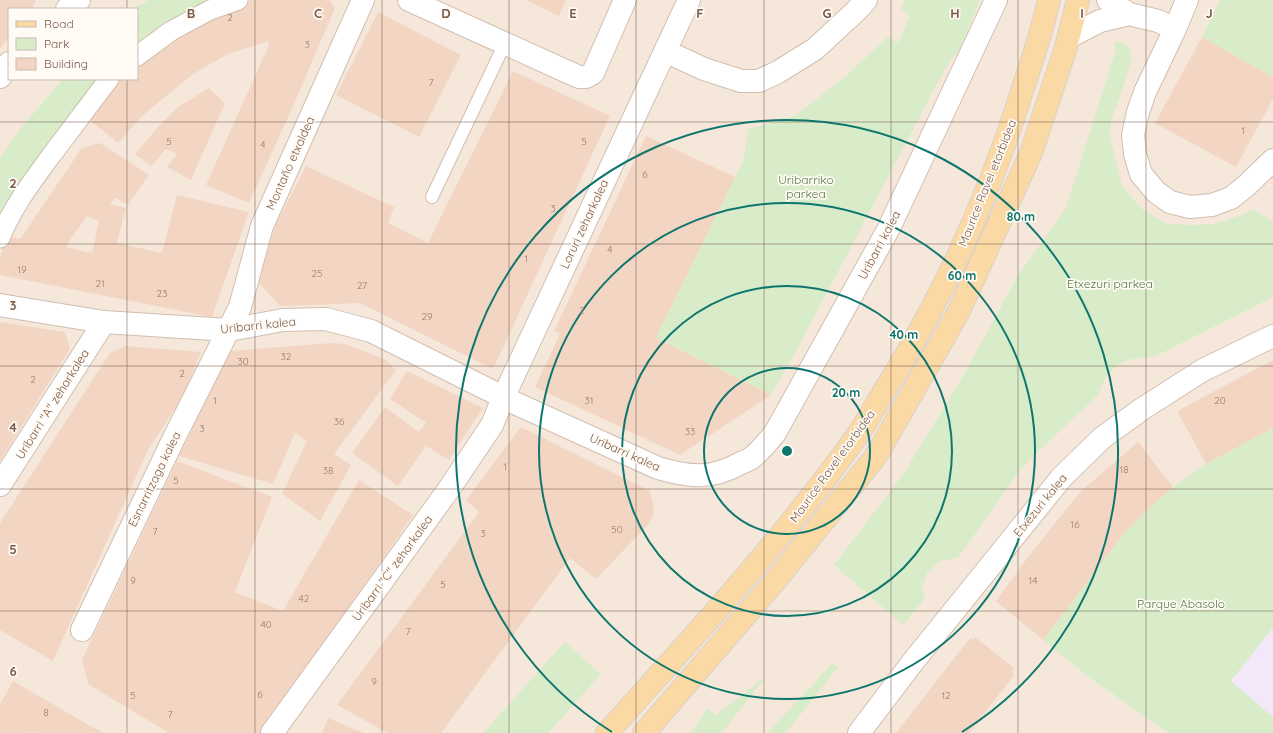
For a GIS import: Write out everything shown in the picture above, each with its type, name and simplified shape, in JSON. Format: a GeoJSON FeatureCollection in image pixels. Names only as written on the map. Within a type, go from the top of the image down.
{"type":"FeatureCollection","features":[{"type":"Feature","properties":{"kind":"main road","name":"Maurice Ravel etorbidea"},"geometry":{"type":"LineString","coordinates":[[607,733],[762,557],[812,496],[860,431],[908,352],[940,295],[997,166],[1008,138],[1037,46],[1049,0]]}},
{"type":"Feature","properties":{"kind":"main road","name":"Maurice Ravel etorbidea"},"geometry":{"type":"LineString","coordinates":[[644,733],[775,581],[876,456],[958,313],[1031,153],[1069,37],[1078,0]]}},
{"type":"Feature","properties":{"kind":"street"},"geometry":{"type":"LineString","coordinates":[[138,55],[172,31],[210,10],[238,0]]}},
{"type":"Feature","properties":{"kind":"street","name":"Montaño etxaldea"},"geometry":{"type":"LineString","coordinates":[[229,330],[240,307],[262,226],[363,0]]}},
{"type":"Feature","properties":{"kind":"street"},"geometry":{"type":"LineString","coordinates":[[408,0],[578,76],[586,77],[593,73],[625,0]]}},
{"type":"Feature","properties":{"kind":"street","name":"Loruri zeharkalea"},"geometry":{"type":"LineString","coordinates":[[503,398],[689,0]]}},
{"type":"Feature","properties":{"kind":"street"},"geometry":{"type":"LineString","coordinates":[[665,51],[704,69],[741,81],[759,80],[778,72],[814,49],[866,0]]}},
{"type":"Feature","properties":{"kind":"street","name":"Uribarri kalea"},"geometry":{"type":"LineString","coordinates":[[0,305],[104,322],[229,330],[284,320],[326,319],[371,331],[503,398],[658,468],[680,474],[695,476],[712,475],[731,469],[754,456],[775,433],[889,228],[996,0]]}},
{"type":"Feature","properties":{"kind":"street"},"geometry":{"type":"LineString","coordinates":[[1108,0],[1129,14],[1158,21],[1175,29]]}},
{"type":"Feature","properties":{"kind":"street"},"geometry":{"type":"LineString","coordinates":[[1187,0],[1145,92],[1138,112],[1133,136],[1135,154],[1141,174],[1156,192],[1170,202],[1190,207],[1212,205],[1231,198],[1273,160]]}},
{"type":"Feature","properties":{"kind":"street"},"geometry":{"type":"LineString","coordinates":[[1069,37],[1100,21],[1129,14]]}},
{"type":"Feature","properties":{"kind":"street"},"geometry":{"type":"LineString","coordinates":[[0,77],[8,65]]}},
{"type":"Feature","properties":{"kind":"street"},"geometry":{"type":"LineString","coordinates":[[0,238],[8,219],[24,193],[83,112],[109,80]]}},
{"type":"Feature","properties":{"kind":"street","name":"Uribarri \"A\" zeharkalea"},"geometry":{"type":"LineString","coordinates":[[0,485],[104,322]]}},
{"type":"Feature","properties":{"kind":"street","name":"Esnarritzaga kalea"},"geometry":{"type":"LineString","coordinates":[[82,630],[174,438],[229,330]]}},
{"type":"Feature","properties":{"kind":"street","name":"Etxezuri kalea"},"geometry":{"type":"LineString","coordinates":[[859,733],[912,663],[1062,477],[1102,438],[1130,417],[1203,370],[1273,336]]}},
{"type":"Feature","properties":{"kind":"street","name":"Uribarri \"C\" zeharkalea"},"geometry":{"type":"LineString","coordinates":[[272,733],[449,489],[492,425],[503,398]]}},
{"type":"Feature","properties":{"kind":"lane"},"geometry":{"type":"LineString","coordinates":[[432,197],[505,43]]}},
{"type":"Feature","properties":{"kind":"shaded area"},"geometry":{"type":"Polygon","coordinates":[[[0,0],[1220,0],[1202,37],[1273,77],[1273,428],[1206,464],[1173,487],[1150,507],[1044,640],[1091,679],[1168,733],[0,733],[0,0]]]}},
{"type":"Feature","properties":{"kind":"shaded area"},"geometry":{"type":"Polygon","coordinates":[[[1273,628],[1273,717],[1231,681],[1273,628]]]}},
{"type":"Feature","properties":{"kind":"green space"},"geometry":{"type":"Polygon","coordinates":[[[149,0],[232,0],[138,55],[138,8],[135,8],[149,0]]]}},
{"type":"Feature","properties":{"kind":"green space","name":"Uribarriko parkea"},"geometry":{"type":"Polygon","coordinates":[[[905,0],[980,0],[960,48],[945,69],[793,357],[771,395],[656,338],[743,161],[749,129],[795,116],[841,80],[888,37],[898,43],[910,16],[901,9],[905,0]]]}},
{"type":"Feature","properties":{"kind":"green space"},"geometry":{"type":"Polygon","coordinates":[[[1220,0],[1273,0],[1273,77],[1202,37],[1220,0]]]}},
{"type":"Feature","properties":{"kind":"green space","name":"Etxezuri parkea"},"geometry":{"type":"Polygon","coordinates":[[[1114,42],[1121,42],[1128,46],[1132,59],[1111,120],[1110,136],[1122,186],[1143,210],[1165,223],[1189,225],[1214,224],[1239,216],[1253,209],[1273,222],[1273,297],[1156,356],[1132,359],[1121,363],[1107,374],[1098,395],[1023,466],[958,558],[940,561],[927,573],[922,588],[925,598],[903,625],[834,565],[904,473],[966,371],[1017,277],[1066,208],[1116,49],[1114,42]]]}},
{"type":"Feature","properties":{"kind":"green space"},"geometry":{"type":"Polygon","coordinates":[[[62,80],[108,80],[0,227],[0,158],[21,128],[62,80]]]}},
{"type":"Feature","properties":{"kind":"green space","name":"Parque Abasolo"},"geometry":{"type":"Polygon","coordinates":[[[1273,428],[1273,628],[1231,681],[1273,717],[1273,733],[1168,733],[1091,679],[1043,640],[1125,532],[1150,507],[1173,487],[1206,464],[1273,428]]]}},
{"type":"Feature","properties":{"kind":"green space"},"geometry":{"type":"Polygon","coordinates":[[[565,642],[601,674],[548,733],[483,733],[565,642]]]}},
{"type":"Feature","properties":{"kind":"green space"},"geometry":{"type":"Polygon","coordinates":[[[833,663],[838,667],[786,733],[767,733],[833,663]]]}},
{"type":"Feature","properties":{"kind":"green space"},"geometry":{"type":"Polygon","coordinates":[[[767,675],[722,733],[691,733],[707,709],[716,715],[767,675]]]}},
{"type":"Feature","properties":{"kind":"building"},"geometry":{"type":"Polygon","coordinates":[[[0,0],[36,0],[32,8],[8,8],[8,39],[0,48],[0,0]]]}},
{"type":"Feature","properties":{"kind":"building"},"geometry":{"type":"Polygon","coordinates":[[[252,0],[329,0],[335,8],[249,203],[206,185],[269,45],[269,41],[228,54],[193,74],[142,116],[118,143],[86,117],[116,80],[138,80],[138,60],[212,13],[252,0]]]}},
{"type":"Feature","properties":{"kind":"building"},"geometry":{"type":"Polygon","coordinates":[[[526,0],[566,0],[559,16],[526,0]]]}},
{"type":"Feature","properties":{"kind":"building"},"geometry":{"type":"Polygon","coordinates":[[[378,12],[461,55],[419,137],[336,95],[378,12]]]}},
{"type":"Feature","properties":{"kind":"building"},"geometry":{"type":"Polygon","coordinates":[[[1202,37],[1273,77],[1273,99],[1236,167],[1155,123],[1202,37]]]}},
{"type":"Feature","properties":{"kind":"building"},"geometry":{"type":"Polygon","coordinates":[[[513,71],[610,116],[493,369],[360,303],[280,306],[258,282],[276,224],[306,166],[394,207],[388,223],[428,243],[513,71]]]}},
{"type":"Feature","properties":{"kind":"building"},"geometry":{"type":"Polygon","coordinates":[[[209,88],[225,103],[191,180],[167,167],[177,154],[166,149],[151,166],[135,154],[158,127],[178,107],[209,88]]]}},
{"type":"Feature","properties":{"kind":"building"},"geometry":{"type":"Polygon","coordinates":[[[646,136],[735,177],[656,338],[771,395],[680,455],[535,387],[560,334],[554,331],[646,136]]]}},
{"type":"Feature","properties":{"kind":"building"},"geometry":{"type":"Polygon","coordinates":[[[100,143],[149,175],[128,205],[115,198],[110,204],[126,208],[117,243],[162,253],[177,195],[249,212],[212,317],[0,275],[0,260],[5,236],[20,239],[82,148],[100,143]],[[87,216],[65,247],[92,253],[99,221],[87,216]]]}},
{"type":"Feature","properties":{"kind":"building"},"geometry":{"type":"Polygon","coordinates":[[[0,322],[65,332],[70,349],[0,461],[0,322]]]}},
{"type":"Feature","properties":{"kind":"building"},"geometry":{"type":"Polygon","coordinates":[[[332,343],[345,344],[386,360],[396,370],[334,454],[351,465],[320,521],[282,494],[307,441],[295,433],[273,484],[179,456],[229,351],[332,343]]]}},
{"type":"Feature","properties":{"kind":"building"},"geometry":{"type":"Polygon","coordinates":[[[125,346],[201,352],[183,396],[148,450],[53,661],[0,630],[0,523],[110,353],[125,346]]]}},
{"type":"Feature","properties":{"kind":"building"},"geometry":{"type":"Polygon","coordinates":[[[1273,360],[1273,428],[1206,464],[1177,411],[1273,360]]]}},
{"type":"Feature","properties":{"kind":"building"},"geometry":{"type":"Polygon","coordinates":[[[407,371],[483,408],[449,460],[426,446],[398,486],[352,453],[385,407],[419,432],[426,423],[390,399],[407,371]]]}},
{"type":"Feature","properties":{"kind":"building"},"geometry":{"type":"Polygon","coordinates":[[[521,427],[650,491],[654,513],[648,525],[596,579],[570,558],[441,733],[388,733],[337,705],[479,512],[466,500],[521,427]]]}},
{"type":"Feature","properties":{"kind":"building"},"geometry":{"type":"Polygon","coordinates":[[[1138,442],[1173,487],[1125,532],[1043,640],[996,601],[1028,557],[1080,492],[1138,442]]]}},
{"type":"Feature","properties":{"kind":"building"},"geometry":{"type":"Polygon","coordinates":[[[177,461],[272,497],[235,592],[283,611],[359,480],[413,515],[262,733],[169,733],[88,684],[82,660],[177,461]]]}},
{"type":"Feature","properties":{"kind":"building"},"geometry":{"type":"Polygon","coordinates":[[[975,637],[1014,668],[1012,671],[1015,674],[969,733],[896,733],[970,638],[973,640],[975,637]]]}},
{"type":"Feature","properties":{"kind":"building"},"geometry":{"type":"Polygon","coordinates":[[[13,681],[103,733],[34,733],[31,731],[31,733],[0,733],[0,704],[13,681]]]}},
{"type":"Feature","properties":{"kind":"building"},"geometry":{"type":"Polygon","coordinates":[[[328,718],[364,733],[322,733],[328,718]]]}}]}
